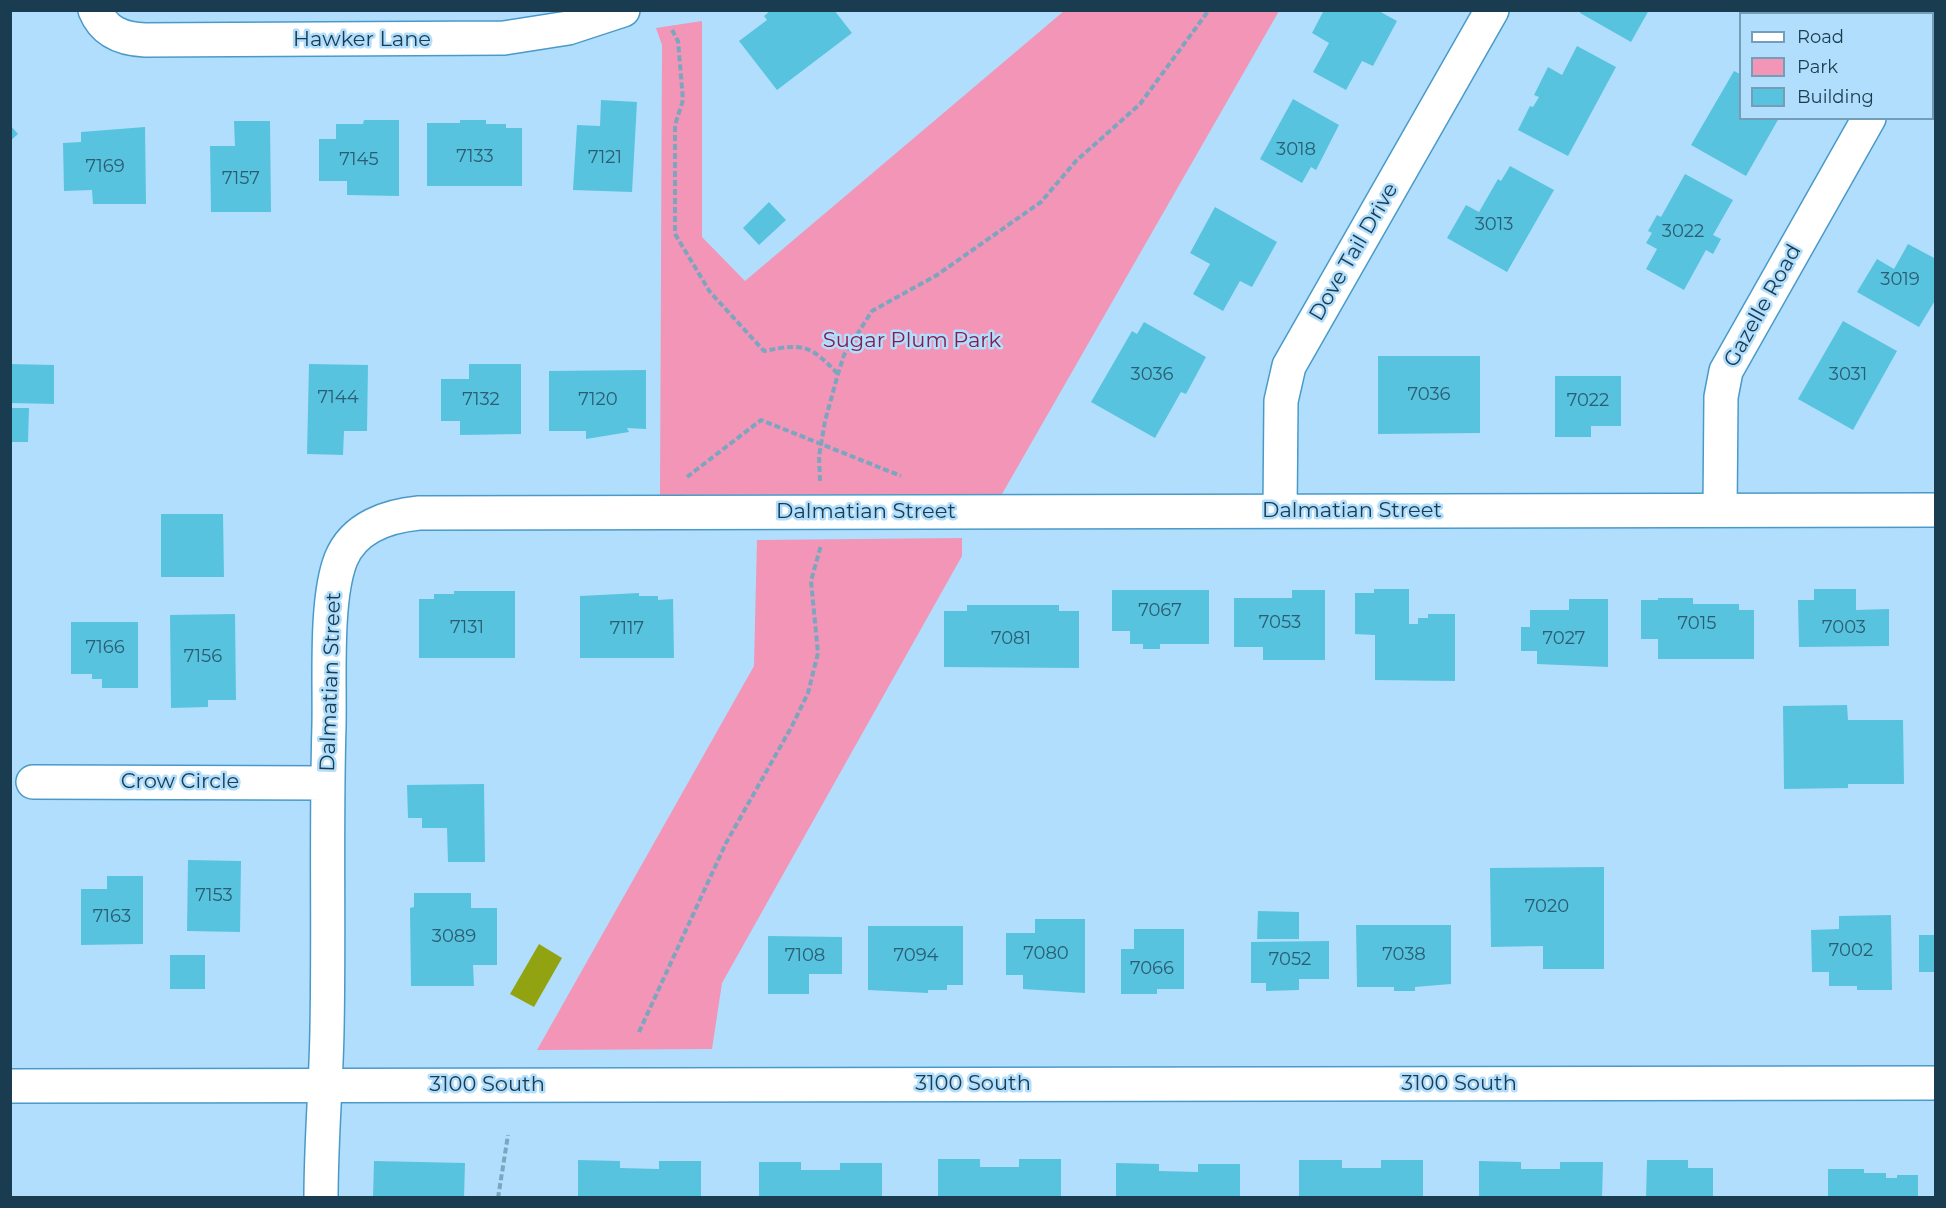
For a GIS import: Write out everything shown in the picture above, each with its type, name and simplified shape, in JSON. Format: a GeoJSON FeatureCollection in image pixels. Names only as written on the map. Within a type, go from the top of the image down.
{"type":"FeatureCollection","features":[{"type":"Feature","properties":{"kind":"street","name":"Hawker Lane"},"geometry":{"type":"LineString","coordinates":[[98,17],[121,37],[145,40],[471,40],[536,35],[623,10]]}},
{"type":"Feature","properties":{"kind":"street","name":"Dove Tail Drive"},"geometry":{"type":"LineString","coordinates":[[1280,511],[1282,395],[1289,366],[1492,10]]}},
{"type":"Feature","properties":{"kind":"street","name":"Gazelle Road"},"geometry":{"type":"LineString","coordinates":[[1720,510],[1721,397],[1726,371],[1868,120]]}},
{"type":"Feature","properties":{"kind":"street","name":"Dalmatian Street"},"geometry":{"type":"LineString","coordinates":[[321,1197],[327,1030],[328,783],[332,603],[337,572],[350,544],[364,531],[381,521],[399,515],[1935,510]]}},
{"type":"Feature","properties":{"kind":"street","name":"Crow Circle"},"geometry":{"type":"LineString","coordinates":[[33,782],[328,783]]}},
{"type":"Feature","properties":{"kind":"street","name":"3100 South"},"geometry":{"type":"LineString","coordinates":[[10,1086],[1935,1083]]}},
{"type":"Feature","properties":{"kind":"path"},"geometry":{"type":"LineString","coordinates":[[820,489],[825,421],[838,374],[844,355],[872,311],[937,275],[1041,202],[1076,161],[1140,104],[1209,10]]}},
{"type":"Feature","properties":{"kind":"path"},"geometry":{"type":"LineString","coordinates":[[672,30],[678,41],[683,100],[675,125],[675,234],[710,292],[764,351],[793,345],[818,352],[838,374]]}},
{"type":"Feature","properties":{"kind":"path"},"geometry":{"type":"LineString","coordinates":[[687,477],[761,420],[822,442],[901,476]]}},
{"type":"Feature","properties":{"kind":"path"},"geometry":{"type":"LineString","coordinates":[[639,1032],[726,843],[808,693],[818,652],[811,581],[821,537]]}},
{"type":"Feature","properties":{"kind":"path"},"geometry":{"type":"LineString","coordinates":[[498,1197],[508,1135]]}},
{"type":"Feature","properties":{"kind":"green space","name":"Sugar Plum Park"},"geometry":{"type":"Polygon","coordinates":[[[1064,11],[1279,11],[1002,494],[660,495],[662,45],[656,28],[702,21],[702,237],[745,281],[1064,11]]]}},
{"type":"Feature","properties":{"kind":"green space"},"geometry":{"type":"Polygon","coordinates":[[[962,538],[962,556],[722,983],[712,1049],[537,1050],[754,666],[757,540],[962,538]]]}},
{"type":"Feature","properties":{"kind":"shaded area"},"geometry":{"type":"Polygon","coordinates":[[[539,944],[562,958],[534,1007],[510,994],[539,944]]]}},
{"type":"Feature","properties":{"kind":"building"},"geometry":{"type":"Polygon","coordinates":[[[771,10],[834,10],[852,33],[777,90],[739,41],[767,20],[764,16],[771,10]]]}},
{"type":"Feature","properties":{"kind":"building"},"geometry":{"type":"Polygon","coordinates":[[[1324,10],[1377,10],[1397,21],[1373,66],[1362,61],[1346,90],[1313,72],[1329,43],[1312,33],[1324,10]]]}},
{"type":"Feature","properties":{"kind":"building"},"geometry":{"type":"Polygon","coordinates":[[[1581,10],[1649,10],[1631,42],[1580,13],[1581,10]]]}},
{"type":"Feature","properties":{"kind":"building"},"geometry":{"type":"Polygon","coordinates":[[[1761,10],[1842,10],[1841,12],[1760,12],[1761,10]]]}},
{"type":"Feature","properties":{"kind":"building"},"geometry":{"type":"Polygon","coordinates":[[[1577,46],[1616,67],[1568,156],[1518,130],[1530,106],[1533,107],[1539,97],[1534,95],[1548,67],[1562,75],[1577,46]]]}},
{"type":"Feature","properties":{"kind":"building"},"geometry":{"type":"Polygon","coordinates":[[[1734,71],[1739,74],[1739,120],[1778,120],[1746,176],[1691,145],[1734,71]]]}},
{"type":"Feature","properties":{"kind":"building"},"geometry":{"type":"Polygon","coordinates":[[[1293,99],[1339,125],[1316,170],[1311,167],[1302,183],[1260,159],[1293,99]]]}},
{"type":"Feature","properties":{"kind":"building"},"geometry":{"type":"Polygon","coordinates":[[[601,100],[637,102],[632,192],[573,190],[577,125],[600,126],[601,100]]]}},
{"type":"Feature","properties":{"kind":"building"},"geometry":{"type":"Polygon","coordinates":[[[364,120],[399,120],[399,196],[347,195],[347,181],[319,181],[319,139],[336,139],[336,124],[363,124],[364,120]]]}},
{"type":"Feature","properties":{"kind":"building"},"geometry":{"type":"Polygon","coordinates":[[[460,120],[486,120],[486,124],[506,124],[506,128],[522,128],[522,186],[427,186],[427,123],[460,123],[460,120]]]}},
{"type":"Feature","properties":{"kind":"building"},"geometry":{"type":"Polygon","coordinates":[[[234,121],[270,121],[271,212],[211,212],[210,146],[235,146],[234,121]]]}},
{"type":"Feature","properties":{"kind":"building"},"geometry":{"type":"Polygon","coordinates":[[[10,125],[18,134],[10,141],[10,125]]]}},
{"type":"Feature","properties":{"kind":"building"},"geometry":{"type":"Polygon","coordinates":[[[145,127],[146,204],[93,204],[92,190],[64,191],[63,143],[81,142],[81,132],[145,127]]]}},
{"type":"Feature","properties":{"kind":"building"},"geometry":{"type":"Polygon","coordinates":[[[1510,166],[1554,190],[1507,272],[1447,238],[1466,205],[1479,212],[1498,179],[1501,181],[1510,166]]]}},
{"type":"Feature","properties":{"kind":"building"},"geometry":{"type":"Polygon","coordinates":[[[1685,174],[1733,200],[1713,235],[1721,239],[1713,254],[1706,250],[1684,290],[1646,269],[1657,249],[1646,243],[1652,233],[1648,231],[1657,215],[1661,217],[1685,174]]]}},
{"type":"Feature","properties":{"kind":"building"},"geometry":{"type":"Polygon","coordinates":[[[769,202],[786,220],[759,245],[743,228],[769,202]]]}},
{"type":"Feature","properties":{"kind":"building"},"geometry":{"type":"Polygon","coordinates":[[[1215,207],[1277,242],[1252,287],[1240,281],[1223,311],[1193,294],[1210,264],[1190,253],[1215,207]]]}},
{"type":"Feature","properties":{"kind":"building"},"geometry":{"type":"Polygon","coordinates":[[[1908,244],[1936,259],[1936,299],[1919,327],[1857,292],[1877,259],[1894,269],[1908,244]]]}},
{"type":"Feature","properties":{"kind":"building"},"geometry":{"type":"Polygon","coordinates":[[[1843,321],[1897,351],[1853,430],[1798,399],[1843,321]]]}},
{"type":"Feature","properties":{"kind":"building"},"geometry":{"type":"Polygon","coordinates":[[[1144,322],[1206,357],[1186,394],[1181,392],[1155,438],[1091,402],[1132,331],[1137,334],[1144,322]]]}},
{"type":"Feature","properties":{"kind":"building"},"geometry":{"type":"Polygon","coordinates":[[[1378,356],[1480,356],[1480,433],[1378,434],[1378,356]]]}},
{"type":"Feature","properties":{"kind":"building"},"geometry":{"type":"Polygon","coordinates":[[[10,364],[54,365],[54,404],[10,403],[10,364]]]}},
{"type":"Feature","properties":{"kind":"building"},"geometry":{"type":"Polygon","coordinates":[[[309,364],[368,365],[367,431],[344,431],[343,455],[307,454],[309,364]]]}},
{"type":"Feature","properties":{"kind":"building"},"geometry":{"type":"Polygon","coordinates":[[[469,364],[521,364],[521,434],[460,435],[460,421],[441,421],[441,379],[469,379],[469,364]]]}},
{"type":"Feature","properties":{"kind":"building"},"geometry":{"type":"Polygon","coordinates":[[[646,370],[646,429],[627,428],[629,432],[586,439],[586,431],[549,431],[549,371],[646,370]]]}},
{"type":"Feature","properties":{"kind":"building"},"geometry":{"type":"Polygon","coordinates":[[[1555,376],[1621,376],[1621,426],[1591,426],[1591,437],[1555,437],[1555,376]]]}},
{"type":"Feature","properties":{"kind":"building"},"geometry":{"type":"Polygon","coordinates":[[[10,408],[29,408],[28,442],[10,442],[10,408]]]}},
{"type":"Feature","properties":{"kind":"building"},"geometry":{"type":"Polygon","coordinates":[[[161,514],[223,514],[224,577],[161,577],[161,514]]]}},
{"type":"Feature","properties":{"kind":"building"},"geometry":{"type":"Polygon","coordinates":[[[1374,589],[1409,589],[1409,624],[1418,624],[1418,618],[1428,618],[1428,614],[1455,614],[1455,681],[1375,680],[1375,635],[1355,634],[1355,593],[1374,593],[1374,589]]]}},
{"type":"Feature","properties":{"kind":"building"},"geometry":{"type":"Polygon","coordinates":[[[1814,589],[1856,589],[1856,610],[1889,609],[1889,646],[1799,647],[1798,600],[1814,600],[1814,589]]]}},
{"type":"Feature","properties":{"kind":"building"},"geometry":{"type":"Polygon","coordinates":[[[1112,590],[1209,590],[1209,644],[1160,644],[1160,649],[1143,649],[1143,644],[1130,644],[1130,631],[1112,631],[1112,590]]]}},
{"type":"Feature","properties":{"kind":"building"},"geometry":{"type":"Polygon","coordinates":[[[1292,590],[1325,590],[1325,660],[1263,660],[1263,647],[1234,647],[1234,598],[1292,598],[1292,590]]]}},
{"type":"Feature","properties":{"kind":"building"},"geometry":{"type":"Polygon","coordinates":[[[454,591],[515,591],[515,658],[419,658],[419,599],[434,599],[434,594],[454,594],[454,591]]]}},
{"type":"Feature","properties":{"kind":"building"},"geometry":{"type":"Polygon","coordinates":[[[639,593],[639,596],[658,596],[658,600],[673,599],[674,658],[580,658],[580,596],[639,593]]]}},
{"type":"Feature","properties":{"kind":"building"},"geometry":{"type":"Polygon","coordinates":[[[1658,598],[1693,598],[1693,604],[1739,604],[1739,610],[1754,610],[1754,659],[1658,659],[1658,639],[1641,639],[1641,600],[1658,600],[1658,598]]]}},
{"type":"Feature","properties":{"kind":"building"},"geometry":{"type":"Polygon","coordinates":[[[1569,599],[1608,599],[1608,667],[1537,664],[1537,651],[1521,651],[1521,627],[1530,627],[1530,610],[1569,610],[1569,599]]]}},
{"type":"Feature","properties":{"kind":"building"},"geometry":{"type":"Polygon","coordinates":[[[967,605],[1059,605],[1059,611],[1079,611],[1079,668],[944,667],[944,611],[967,611],[967,605]]]}},
{"type":"Feature","properties":{"kind":"building"},"geometry":{"type":"Polygon","coordinates":[[[235,614],[236,700],[208,700],[208,707],[171,708],[170,615],[235,614]]]}},
{"type":"Feature","properties":{"kind":"building"},"geometry":{"type":"Polygon","coordinates":[[[71,622],[138,622],[138,688],[102,688],[102,679],[92,679],[92,674],[71,674],[71,622]]]}},
{"type":"Feature","properties":{"kind":"building"},"geometry":{"type":"Polygon","coordinates":[[[1847,705],[1848,720],[1903,720],[1904,784],[1848,784],[1848,788],[1784,789],[1783,706],[1847,705]]]}},
{"type":"Feature","properties":{"kind":"building"},"geometry":{"type":"Polygon","coordinates":[[[484,784],[485,862],[448,862],[447,828],[422,828],[422,818],[408,818],[407,785],[484,784]]]}},
{"type":"Feature","properties":{"kind":"building"},"geometry":{"type":"Polygon","coordinates":[[[188,860],[241,861],[240,932],[187,931],[188,860]]]}},
{"type":"Feature","properties":{"kind":"building"},"geometry":{"type":"Polygon","coordinates":[[[1604,867],[1604,969],[1543,969],[1543,946],[1491,947],[1490,868],[1604,867]]]}},
{"type":"Feature","properties":{"kind":"building"},"geometry":{"type":"Polygon","coordinates":[[[107,876],[143,876],[143,944],[81,945],[81,889],[107,889],[107,876]]]}},
{"type":"Feature","properties":{"kind":"building"},"geometry":{"type":"Polygon","coordinates":[[[414,893],[471,893],[471,908],[497,908],[497,965],[473,965],[474,986],[411,986],[410,908],[414,907],[414,893]]]}},
{"type":"Feature","properties":{"kind":"building"},"geometry":{"type":"Polygon","coordinates":[[[1258,911],[1299,912],[1299,939],[1257,939],[1258,911]]]}},
{"type":"Feature","properties":{"kind":"building"},"geometry":{"type":"Polygon","coordinates":[[[1891,915],[1892,990],[1857,990],[1857,986],[1829,986],[1829,972],[1812,972],[1811,930],[1839,929],[1839,916],[1891,915]]]}},
{"type":"Feature","properties":{"kind":"building"},"geometry":{"type":"Polygon","coordinates":[[[1035,919],[1085,919],[1085,993],[1023,989],[1023,975],[1006,975],[1006,933],[1035,933],[1035,919]]]}},
{"type":"Feature","properties":{"kind":"building"},"geometry":{"type":"Polygon","coordinates":[[[1356,925],[1451,925],[1451,984],[1415,987],[1415,991],[1394,991],[1394,987],[1357,987],[1356,925]]]}},
{"type":"Feature","properties":{"kind":"building"},"geometry":{"type":"Polygon","coordinates":[[[868,926],[963,926],[963,985],[947,985],[947,990],[928,990],[928,993],[868,990],[868,926]]]}},
{"type":"Feature","properties":{"kind":"building"},"geometry":{"type":"Polygon","coordinates":[[[1134,929],[1184,929],[1184,989],[1157,989],[1157,994],[1121,994],[1121,949],[1134,949],[1134,929]]]}},
{"type":"Feature","properties":{"kind":"building"},"geometry":{"type":"Polygon","coordinates":[[[1919,935],[1936,935],[1936,972],[1919,972],[1919,935]]]}},
{"type":"Feature","properties":{"kind":"building"},"geometry":{"type":"Polygon","coordinates":[[[768,936],[842,937],[842,974],[809,974],[809,994],[768,994],[768,936]]]}},
{"type":"Feature","properties":{"kind":"building"},"geometry":{"type":"Polygon","coordinates":[[[1329,941],[1329,979],[1299,979],[1299,990],[1266,991],[1266,983],[1251,983],[1251,942],[1329,941]]]}},
{"type":"Feature","properties":{"kind":"building"},"geometry":{"type":"Polygon","coordinates":[[[170,955],[205,955],[205,989],[170,989],[170,955]]]}},
{"type":"Feature","properties":{"kind":"building"},"geometry":{"type":"Polygon","coordinates":[[[938,1159],[980,1159],[980,1167],[1019,1167],[1019,1159],[1061,1159],[1061,1198],[938,1198],[938,1159]]]}},
{"type":"Feature","properties":{"kind":"building"},"geometry":{"type":"Polygon","coordinates":[[[578,1160],[620,1161],[620,1168],[659,1169],[659,1161],[701,1161],[701,1198],[578,1198],[578,1160]]]}},
{"type":"Feature","properties":{"kind":"building"},"geometry":{"type":"Polygon","coordinates":[[[1299,1160],[1342,1160],[1342,1168],[1381,1168],[1381,1160],[1423,1160],[1423,1198],[1299,1198],[1299,1160]]]}},
{"type":"Feature","properties":{"kind":"building"},"geometry":{"type":"Polygon","coordinates":[[[1647,1160],[1688,1160],[1688,1168],[1713,1168],[1713,1198],[1646,1198],[1647,1160]]]}},
{"type":"Feature","properties":{"kind":"building"},"geometry":{"type":"Polygon","coordinates":[[[374,1161],[465,1163],[464,1198],[373,1198],[374,1161]]]}},
{"type":"Feature","properties":{"kind":"building"},"geometry":{"type":"Polygon","coordinates":[[[1479,1161],[1521,1162],[1521,1169],[1560,1169],[1560,1162],[1603,1162],[1602,1198],[1479,1198],[1479,1161]]]}},
{"type":"Feature","properties":{"kind":"building"},"geometry":{"type":"Polygon","coordinates":[[[759,1162],[801,1162],[801,1170],[840,1170],[840,1163],[882,1163],[882,1198],[759,1198],[759,1162]]]}},
{"type":"Feature","properties":{"kind":"building"},"geometry":{"type":"Polygon","coordinates":[[[1116,1163],[1159,1164],[1159,1171],[1198,1172],[1198,1164],[1240,1164],[1240,1198],[1116,1198],[1116,1163]]]}},
{"type":"Feature","properties":{"kind":"building"},"geometry":{"type":"Polygon","coordinates":[[[1828,1169],[1864,1169],[1864,1173],[1886,1173],[1886,1178],[1897,1178],[1897,1175],[1918,1175],[1918,1198],[1828,1198],[1828,1169]]]}}]}
